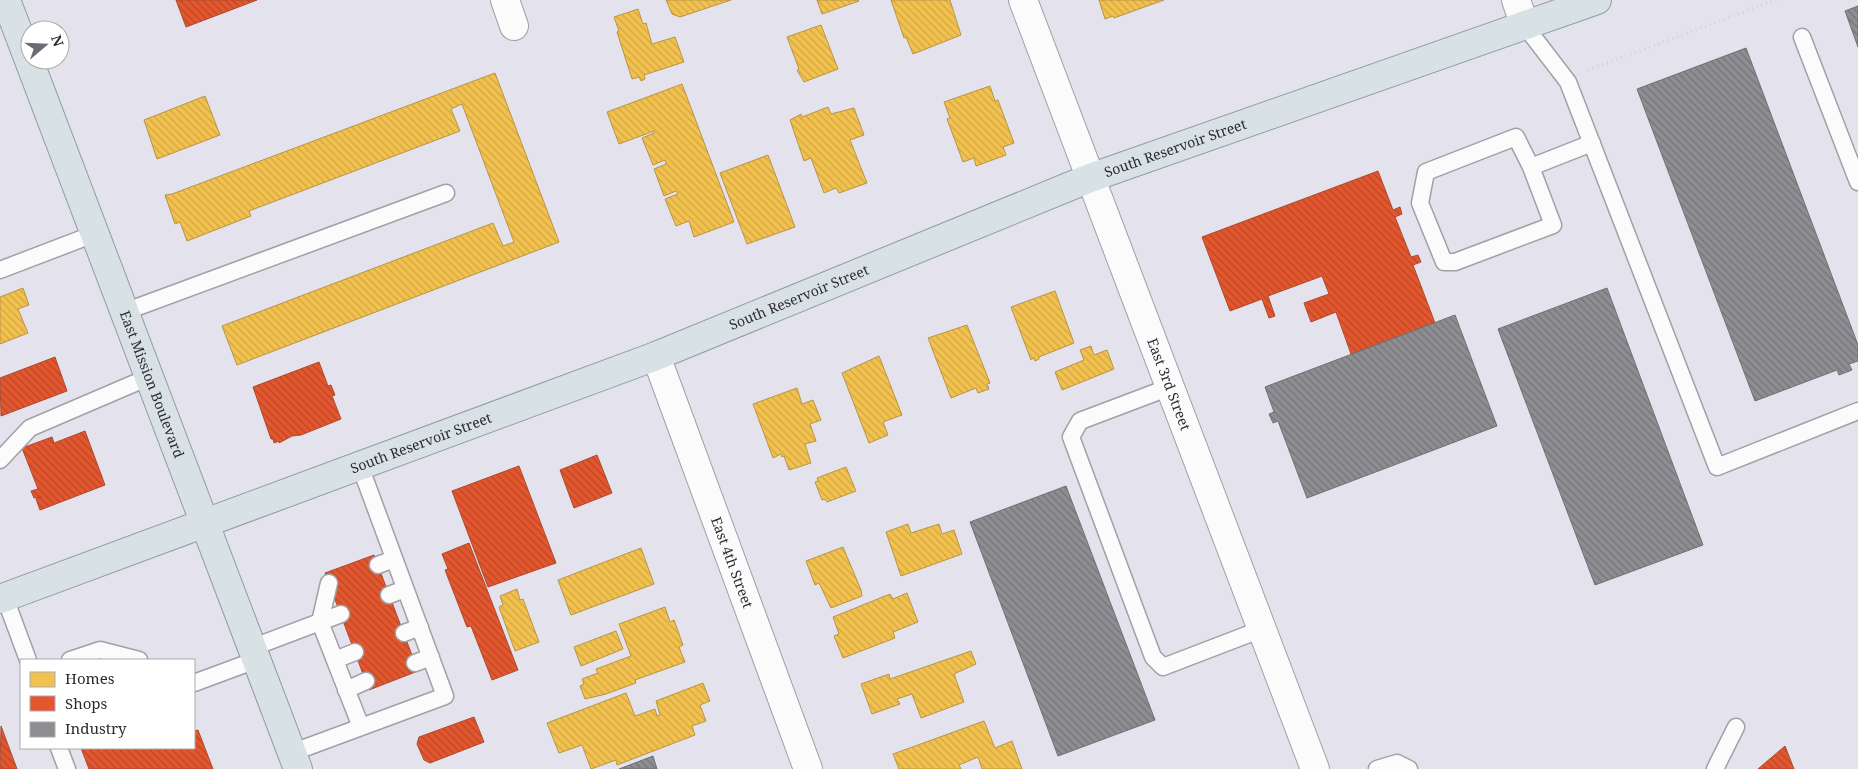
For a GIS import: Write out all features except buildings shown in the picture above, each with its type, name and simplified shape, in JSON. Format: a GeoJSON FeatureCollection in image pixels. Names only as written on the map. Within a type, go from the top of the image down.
{"type":"FeatureCollection","features":[{"type":"Feature","properties":{"kind":"main road","name":"East Mission Boulevard"},"geometry":{"type":"LineString","coordinates":[[6,0],[294,761]]}},
{"type":"Feature","properties":{"kind":"main road","name":"South Reservoir Street"},"geometry":{"type":"LineString","coordinates":[[3,598],[656,356],[1090,178],[1598,0]]}},
{"type":"Feature","properties":{"kind":"street"},"geometry":{"type":"LineString","coordinates":[[505,0],[514,26]]}},
{"type":"Feature","properties":{"kind":"street","name":"East 3rd Street"},"geometry":{"type":"LineString","coordinates":[[1023,0],[1315,769]]}},
{"type":"Feature","properties":{"kind":"street"},"geometry":{"type":"LineString","coordinates":[[1516,0],[1525,26]]}},
{"type":"Feature","properties":{"kind":"street","name":"East 4th Street"},"geometry":{"type":"LineString","coordinates":[[656,356],[808,769]]}},
{"type":"Feature","properties":{"kind":"lane"},"geometry":{"type":"LineString","coordinates":[[1525,26],[1568,82],[1717,466],[1858,411]]}},
{"type":"Feature","properties":{"kind":"lane"},"geometry":{"type":"LineString","coordinates":[[1802,37],[1858,182]]}},
{"type":"Feature","properties":{"kind":"lane"},"geometry":{"type":"LineString","coordinates":[[1516,137],[1531,167],[1553,225],[1455,262],[1444,262],[1420,203],[1426,172],[1516,137]]}},
{"type":"Feature","properties":{"kind":"lane"},"geometry":{"type":"LineString","coordinates":[[1531,167],[1592,143]]}},
{"type":"Feature","properties":{"kind":"lane"},"geometry":{"type":"LineString","coordinates":[[124,312],[446,192]]}},
{"type":"Feature","properties":{"kind":"lane"},"geometry":{"type":"LineString","coordinates":[[0,270],[94,234]]}},
{"type":"Feature","properties":{"kind":"lane"},"geometry":{"type":"LineString","coordinates":[[0,460],[30,428],[149,377]]}},
{"type":"Feature","properties":{"kind":"lane"},"geometry":{"type":"LineString","coordinates":[[1170,387],[1080,421],[1071,437],[1153,656],[1163,667],[1262,629]]}},
{"type":"Feature","properties":{"kind":"lane"},"geometry":{"type":"LineString","coordinates":[[294,761],[361,727],[446,696],[360,466]]}},
{"type":"Feature","properties":{"kind":"lane"},"geometry":{"type":"LineString","coordinates":[[378,565],[394,559]]}},
{"type":"Feature","properties":{"kind":"lane"},"geometry":{"type":"LineString","coordinates":[[329,583],[320,622],[361,727]]}},
{"type":"Feature","properties":{"kind":"lane"},"geometry":{"type":"LineString","coordinates":[[389,596],[405,589]]}},
{"type":"Feature","properties":{"kind":"lane"},"geometry":{"type":"LineString","coordinates":[[3,598],[28,659]]}},
{"type":"Feature","properties":{"kind":"lane"},"geometry":{"type":"LineString","coordinates":[[195,683],[320,622],[341,614]]}},
{"type":"Feature","properties":{"kind":"lane"},"geometry":{"type":"LineString","coordinates":[[404,633],[420,627]]}},
{"type":"Feature","properties":{"kind":"lane"},"geometry":{"type":"LineString","coordinates":[[73,659],[100,650],[135,659]]}},
{"type":"Feature","properties":{"kind":"lane"},"geometry":{"type":"LineString","coordinates":[[335,660],[355,652]]}},
{"type":"Feature","properties":{"kind":"lane"},"geometry":{"type":"LineString","coordinates":[[415,663],[431,657]]}},
{"type":"Feature","properties":{"kind":"lane"},"geometry":{"type":"LineString","coordinates":[[346,690],[366,681]]}},
{"type":"Feature","properties":{"kind":"lane"},"geometry":{"type":"LineString","coordinates":[[1715,769],[1736,727]]}},
{"type":"Feature","properties":{"kind":"lane"},"geometry":{"type":"LineString","coordinates":[[59,749],[67,769]]}},
{"type":"Feature","properties":{"kind":"lane"},"geometry":{"type":"LineString","coordinates":[[1377,769],[1398,763],[1408,769]]}},
{"type":"Feature","properties":{"kind":"path"},"geometry":{"type":"LineString","coordinates":[[1585,66],[1588,70],[1776,0]]}}]}
